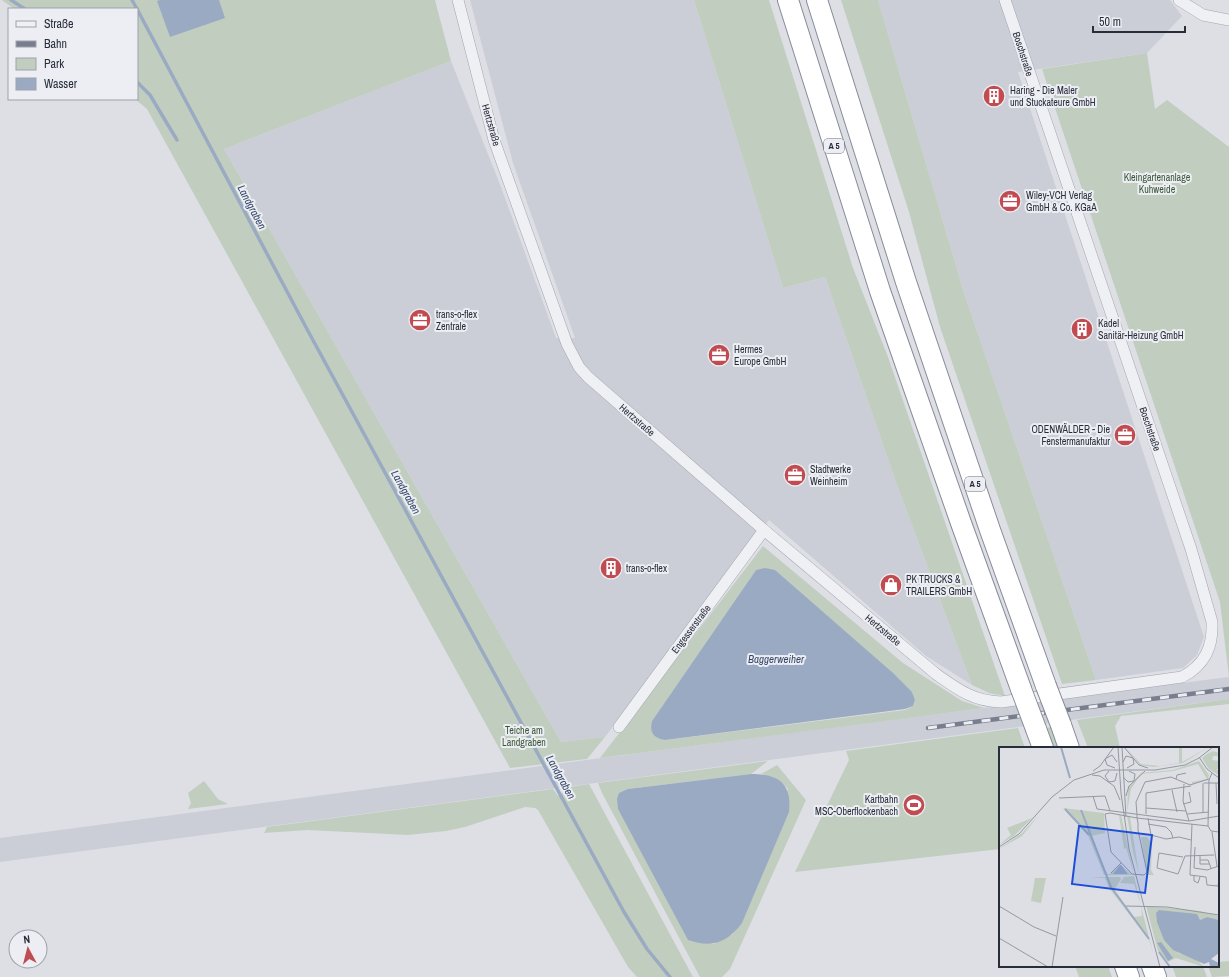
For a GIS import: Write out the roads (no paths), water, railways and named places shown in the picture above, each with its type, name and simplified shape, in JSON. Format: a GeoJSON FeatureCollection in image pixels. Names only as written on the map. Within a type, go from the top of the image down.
{"type":"FeatureCollection","features":[{"type":"Feature","properties":{"kind":"highway","name":"A 5"},"geometry":{"type":"LineString","coordinates":[[788,0],[880,291],[961,523],[1043,747]]}},
{"type":"Feature","properties":{"kind":"highway","name":"A 5"},"geometry":{"type":"LineString","coordinates":[[817,0],[908,290],[990,530],[1069,747]]}},
{"type":"Feature","properties":{"kind":"highway"},"geometry":{"type":"LineString","coordinates":[[1125,967],[1129,977]]}},
{"type":"Feature","properties":{"kind":"highway"},"geometry":{"type":"LineString","coordinates":[[1152,967],[1156,977]]}},
{"type":"Feature","properties":{"kind":"street","name":"Hertzstraße"},"geometry":{"type":"LineString","coordinates":[[458,0],[494,140],[572,356],[588,377],[764,530],[936,674],[966,695],[984,700],[1002,702]]}},
{"type":"Feature","properties":{"kind":"street","name":"Boschstraße"},"geometry":{"type":"LineString","coordinates":[[1002,702],[1182,677],[1194,669],[1204,659],[1212,642],[1212,622],[1192,549],[1006,0]]}},
{"type":"Feature","properties":{"kind":"street"},"geometry":{"type":"LineString","coordinates":[[1179,0],[1203,15],[1229,20]]}},
{"type":"Feature","properties":{"kind":"street","name":"Engesserstraße"},"geometry":{"type":"LineString","coordinates":[[619,727],[764,530]]}},
{"type":"Feature","properties":{"kind":"water"},"geometry":{"type":"Polygon","coordinates":[[[219,0],[225,18],[170,37],[157,1],[219,0]]]}},
{"type":"Feature","properties":{"kind":"water","name":"Baggerweiher"},"geometry":{"type":"Polygon","coordinates":[[[765,568],[775,570],[893,673],[912,692],[915,700],[913,706],[905,709],[665,740],[655,736],[651,729],[652,721],[756,570],[765,568]]]}},
{"type":"Feature","properties":{"kind":"water"},"geometry":{"type":"Polygon","coordinates":[[[751,774],[769,776],[776,778],[781,782],[788,794],[789,812],[742,923],[731,935],[718,942],[704,944],[688,940],[618,809],[617,799],[619,793],[628,789],[751,774]]]}},
{"type":"Feature","properties":{"kind":"waterway"},"geometry":{"type":"LineString","coordinates":[[11,0],[23,8]]}},
{"type":"Feature","properties":{"kind":"waterway","name":"Landgraben"},"geometry":{"type":"LineString","coordinates":[[132,0],[136,8]]}},
{"type":"Feature","properties":{"kind":"waterway","name":"Landgraben"},"geometry":{"type":"LineString","coordinates":[[138,11],[308,331],[624,912],[647,949],[670,977]]}},
{"type":"Feature","properties":{"kind":"waterway"},"geometry":{"type":"LineString","coordinates":[[138,83],[150,95],[177,140]]}},
{"type":"Feature","properties":{"kind":"railway"},"geometry":{"type":"LineString","coordinates":[[928,728],[1229,689]]}},
{"type":"Feature","properties":{"kind":"place","name":"Haring - Die Maler und Stuckateure GmbH"},"geometry":{"type":"Point","coordinates":[994,96]}},
{"type":"Feature","properties":{"kind":"place","name":"Wiley-VCH Verlag GmbH & Co. KGaA"},"geometry":{"type":"Point","coordinates":[1010,201]}},
{"type":"Feature","properties":{"kind":"place","name":"trans-o-flex Zentrale"},"geometry":{"type":"Point","coordinates":[420,320]}},
{"type":"Feature","properties":{"kind":"place","name":"Kadel Sanitär-Heizung GmbH"},"geometry":{"type":"Point","coordinates":[1082,329]}},
{"type":"Feature","properties":{"kind":"place","name":"Hermes Europe GmbH"},"geometry":{"type":"Point","coordinates":[719,355]}},
{"type":"Feature","properties":{"kind":"place","name":"ODENWÄLDER - Die Fenstermanufaktur"},"geometry":{"type":"Point","coordinates":[1125,435]}},
{"type":"Feature","properties":{"kind":"place","name":"Stadtwerke Weinheim"},"geometry":{"type":"Point","coordinates":[795,475]}},
{"type":"Feature","properties":{"kind":"place","name":"trans-o-flex"},"geometry":{"type":"Point","coordinates":[611,568]}},
{"type":"Feature","properties":{"kind":"place","name":"PK TRUCKS & TRAILERS GmbH"},"geometry":{"type":"Point","coordinates":[891,585]}},
{"type":"Feature","properties":{"kind":"place","name":"Kartbahn MSC-Oberflockenbach"},"geometry":{"type":"Point","coordinates":[914,805]}},
{"type":"Feature","properties":{"kind":"park label","name":"Kleingartenanlage Kuhweide"},"geometry":{"type":"Point","coordinates":[1157,182]}},
{"type":"Feature","properties":{"kind":"park label","name":"Teiche am Landgraben"},"geometry":{"type":"Point","coordinates":[524,736]}}]}
